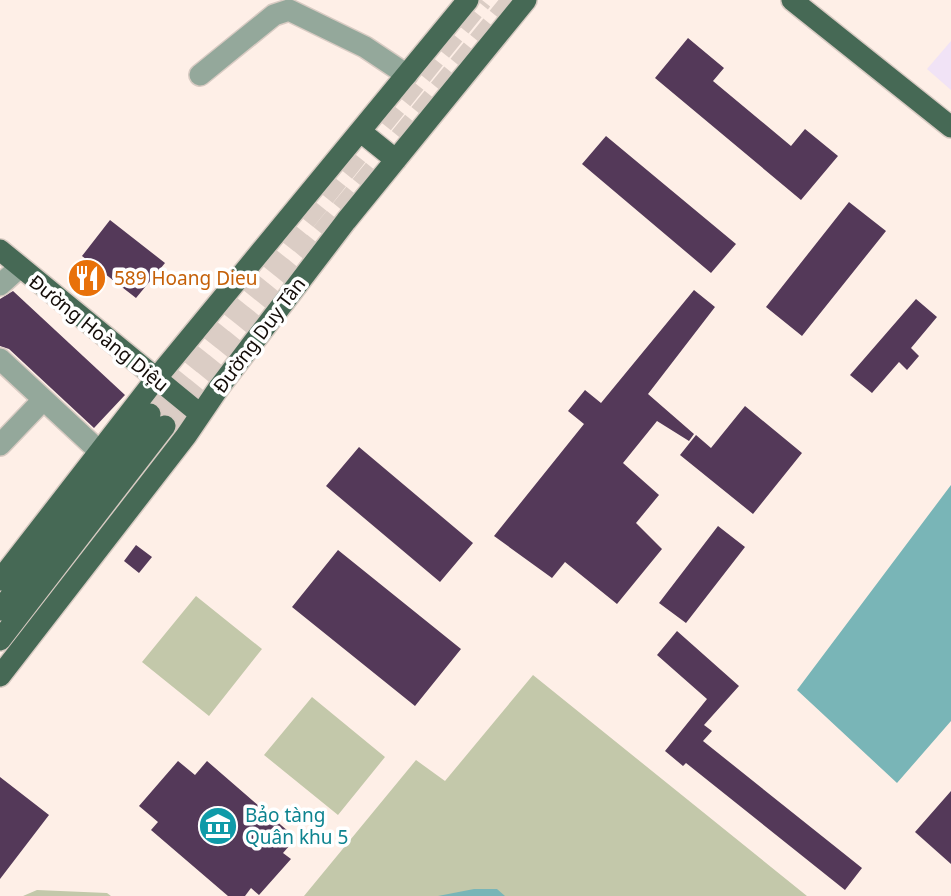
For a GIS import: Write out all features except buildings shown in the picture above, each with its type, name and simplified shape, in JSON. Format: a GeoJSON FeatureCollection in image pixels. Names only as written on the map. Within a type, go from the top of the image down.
{"type":"FeatureCollection","features":[{"type":"Feature","properties":{"kind":"main road"},"geometry":{"type":"LineString","coordinates":[[0,580],[155,380],[468,0]]}},
{"type":"Feature","properties":{"kind":"main road","name":"Đường Duy Tân"},"geometry":{"type":"LineString","coordinates":[[0,676],[396,160],[526,0]]}},
{"type":"Feature","properties":{"kind":"main road"},"geometry":{"type":"LineString","coordinates":[[792,0],[951,127]]}},
{"type":"Feature","properties":{"kind":"main road"},"geometry":{"type":"LineString","coordinates":[[360,131],[396,160]]}},
{"type":"Feature","properties":{"kind":"main road","name":"Đường Hoàng Diệu"},"geometry":{"type":"LineString","coordinates":[[0,250],[155,380],[200,414]]}},
{"type":"Feature","properties":{"kind":"main road"},"geometry":{"type":"LineString","coordinates":[[0,610],[158,420],[0,640]]}},
{"type":"Feature","properties":{"kind":"street"},"geometry":{"type":"LineString","coordinates":[[200,75],[274,15],[289,10],[365,47],[407,75]]}},
{"type":"Feature","properties":{"kind":"street"},"geometry":{"type":"LineString","coordinates":[[0,285],[20,268]]}},
{"type":"Feature","properties":{"kind":"street"},"geometry":{"type":"LineString","coordinates":[[0,359],[99,451]]}},
{"type":"Feature","properties":{"kind":"street"},"geometry":{"type":"LineString","coordinates":[[0,445],[43,400]]}},
{"type":"Feature","properties":{"kind":"shaded area"},"geometry":{"type":"Polygon","coordinates":[[[951,41],[951,90],[927,69],[951,41]]]}},
{"type":"Feature","properties":{"kind":"green space"},"geometry":{"type":"Polygon","coordinates":[[[196,596],[262,649],[209,716],[142,662],[196,596]]]}},
{"type":"Feature","properties":{"kind":"green space"},"geometry":{"type":"Polygon","coordinates":[[[533,675],[807,896],[304,896],[416,760],[445,781],[533,675]]]}},
{"type":"Feature","properties":{"kind":"green space"},"geometry":{"type":"Polygon","coordinates":[[[312,697],[385,757],[338,815],[264,755],[312,697]]]}},
{"type":"Feature","properties":{"kind":"green space"},"geometry":{"type":"Polygon","coordinates":[[[37,890],[107,893],[111,896],[23,896],[37,890]]]}},
{"type":"Feature","properties":{"kind":"water"},"geometry":{"type":"Polygon","coordinates":[[[951,485],[951,721],[897,783],[797,690],[951,485]]]}},
{"type":"Feature","properties":{"kind":"water"},"geometry":{"type":"Polygon","coordinates":[[[474,889],[497,889],[505,896],[438,896],[474,889]]]}},
{"type":"Feature","properties":{"kind":"tunnel"},"geometry":{"type":"LineString","coordinates":[[150,414],[482,0]]}},
{"type":"Feature","properties":{"kind":"tunnel"},"geometry":{"type":"LineString","coordinates":[[165,426],[512,0]]}},
{"type":"Feature","properties":{"kind":"place","name":"589 Hoang Dieu"},"geometry":{"type":"Point","coordinates":[87,278]}},
{"type":"Feature","properties":{"kind":"place","name":"Bảo tàng Quân khu 5"},"geometry":{"type":"Point","coordinates":[218,826]}}]}
